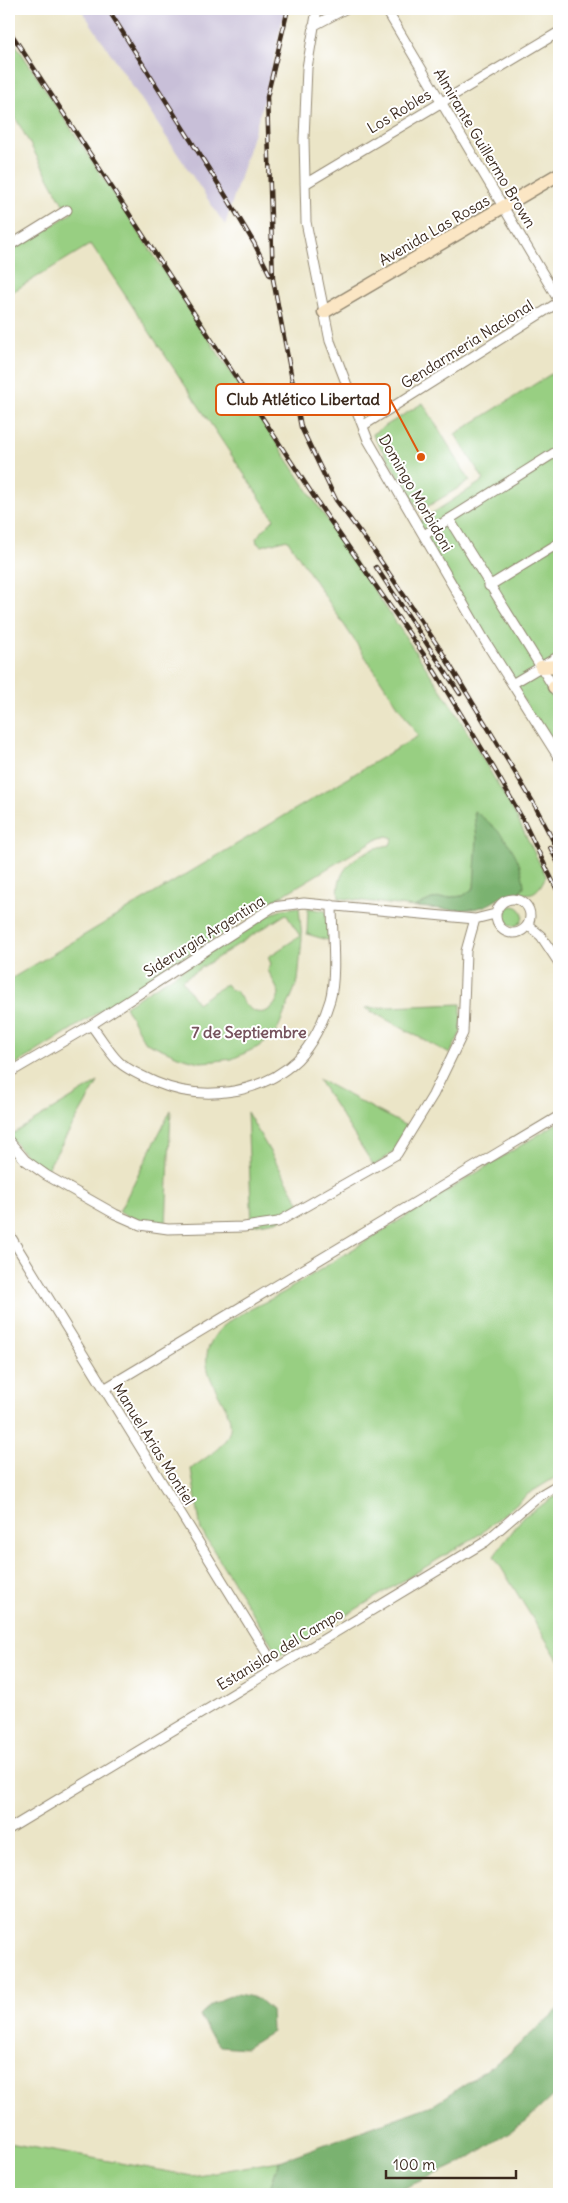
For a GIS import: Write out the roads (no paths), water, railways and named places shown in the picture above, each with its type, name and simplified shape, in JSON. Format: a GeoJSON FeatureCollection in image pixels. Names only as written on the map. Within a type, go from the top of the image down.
{"type":"FeatureCollection","features":[{"type":"Feature","properties":{"kind":"street","name":"Domingo Morbidoni"},"geometry":{"type":"LineString","coordinates":[[317,9],[307,68],[304,139],[306,222],[330,342],[368,440],[512,684],[559,758]]}},
{"type":"Feature","properties":{"kind":"street"},"geometry":{"type":"LineString","coordinates":[[314,26],[344,9]]}},
{"type":"Feature","properties":{"kind":"street","name":"Almirante Guillermo Brown"},"geometry":{"type":"LineString","coordinates":[[386,9],[559,301]]}},
{"type":"Feature","properties":{"kind":"street","name":"Los Robles"},"geometry":{"type":"LineString","coordinates":[[305,184],[559,32]]}},
{"type":"Feature","properties":{"kind":"street","name":"Avenida Las Rosas"},"geometry":{"type":"LineString","coordinates":[[324,312],[559,174]]}},
{"type":"Feature","properties":{"kind":"street"},"geometry":{"type":"LineString","coordinates":[[9,246],[67,210]]}},
{"type":"Feature","properties":{"kind":"street","name":"Gendarmería Nacional"},"geometry":{"type":"LineString","coordinates":[[364,426],[559,301]]}},
{"type":"Feature","properties":{"kind":"street"},"geometry":{"type":"LineString","coordinates":[[424,535],[559,450]]}},
{"type":"Feature","properties":{"kind":"street"},"geometry":{"type":"LineString","coordinates":[[449,519],[541,667],[557,689]]}},
{"type":"Feature","properties":{"kind":"street"},"geometry":{"type":"LineString","coordinates":[[490,586],[559,544]]}},
{"type":"Feature","properties":{"kind":"street"},"geometry":{"type":"LineString","coordinates":[[512,684],[559,656]]}},
{"type":"Feature","properties":{"kind":"street"},"geometry":{"type":"LineString","coordinates":[[541,667],[559,666]]}},
{"type":"Feature","properties":{"kind":"street","name":"Siderurgia Argentina"},"geometry":{"type":"LineString","coordinates":[[9,1073],[91,1024],[265,911],[287,904],[332,905],[475,919],[495,914],[503,901],[518,898],[529,908],[530,920],[528,925]]}},
{"type":"Feature","properties":{"kind":"street"},"geometry":{"type":"LineString","coordinates":[[91,1024],[119,1062],[171,1089],[196,1094],[244,1089],[260,1084],[297,1060],[318,1029],[330,1001],[333,968],[332,905]]}},
{"type":"Feature","properties":{"kind":"street"},"geometry":{"type":"LineString","coordinates":[[495,914],[497,922],[505,931],[518,932],[528,925],[541,936],[559,963]]}},
{"type":"Feature","properties":{"kind":"street"},"geometry":{"type":"LineString","coordinates":[[9,1141],[25,1160],[46,1176],[115,1214],[140,1225],[168,1229],[244,1227],[278,1222],[397,1154],[433,1095],[463,1033],[466,951],[475,919]]}},
{"type":"Feature","properties":{"kind":"street"},"geometry":{"type":"LineString","coordinates":[[104,1389],[559,1116]]}},
{"type":"Feature","properties":{"kind":"street","name":"Manuel Arias Montiel"},"geometry":{"type":"LineString","coordinates":[[9,1234],[13,1249],[104,1389],[276,1668]]}},
{"type":"Feature","properties":{"kind":"street","name":"Estanislao del Campo"},"geometry":{"type":"LineString","coordinates":[[9,1829],[485,1542],[537,1497],[559,1484]]}},
{"type":"Feature","properties":{"kind":"railway"},"geometry":{"type":"LineString","coordinates":[[108,9],[229,201],[254,243],[270,275]]}},
{"type":"Feature","properties":{"kind":"railway"},"geometry":{"type":"LineString","coordinates":[[288,9],[267,97],[273,279],[301,427],[336,500],[374,551],[440,649],[533,802],[559,852]]}},
{"type":"Feature","properties":{"kind":"railway"},"geometry":{"type":"LineString","coordinates":[[9,30],[324,512],[427,659],[521,816],[559,894]]}},
{"type":"Feature","properties":{"kind":"railway"},"geometry":{"type":"LineString","coordinates":[[376,567],[460,694]]}},
{"type":"Feature","properties":{"kind":"railway"},"geometry":{"type":"LineString","coordinates":[[550,847],[559,865]]}},
{"type":"Feature","properties":{"kind":"place","name":"Club Atlético Libertad"},"geometry":{"type":"Point","coordinates":[421,457]}},
{"type":"Feature","properties":{"kind":"district","name":"7 de Septiembre"},"geometry":{"type":"Point","coordinates":[249,1032]}}]}
